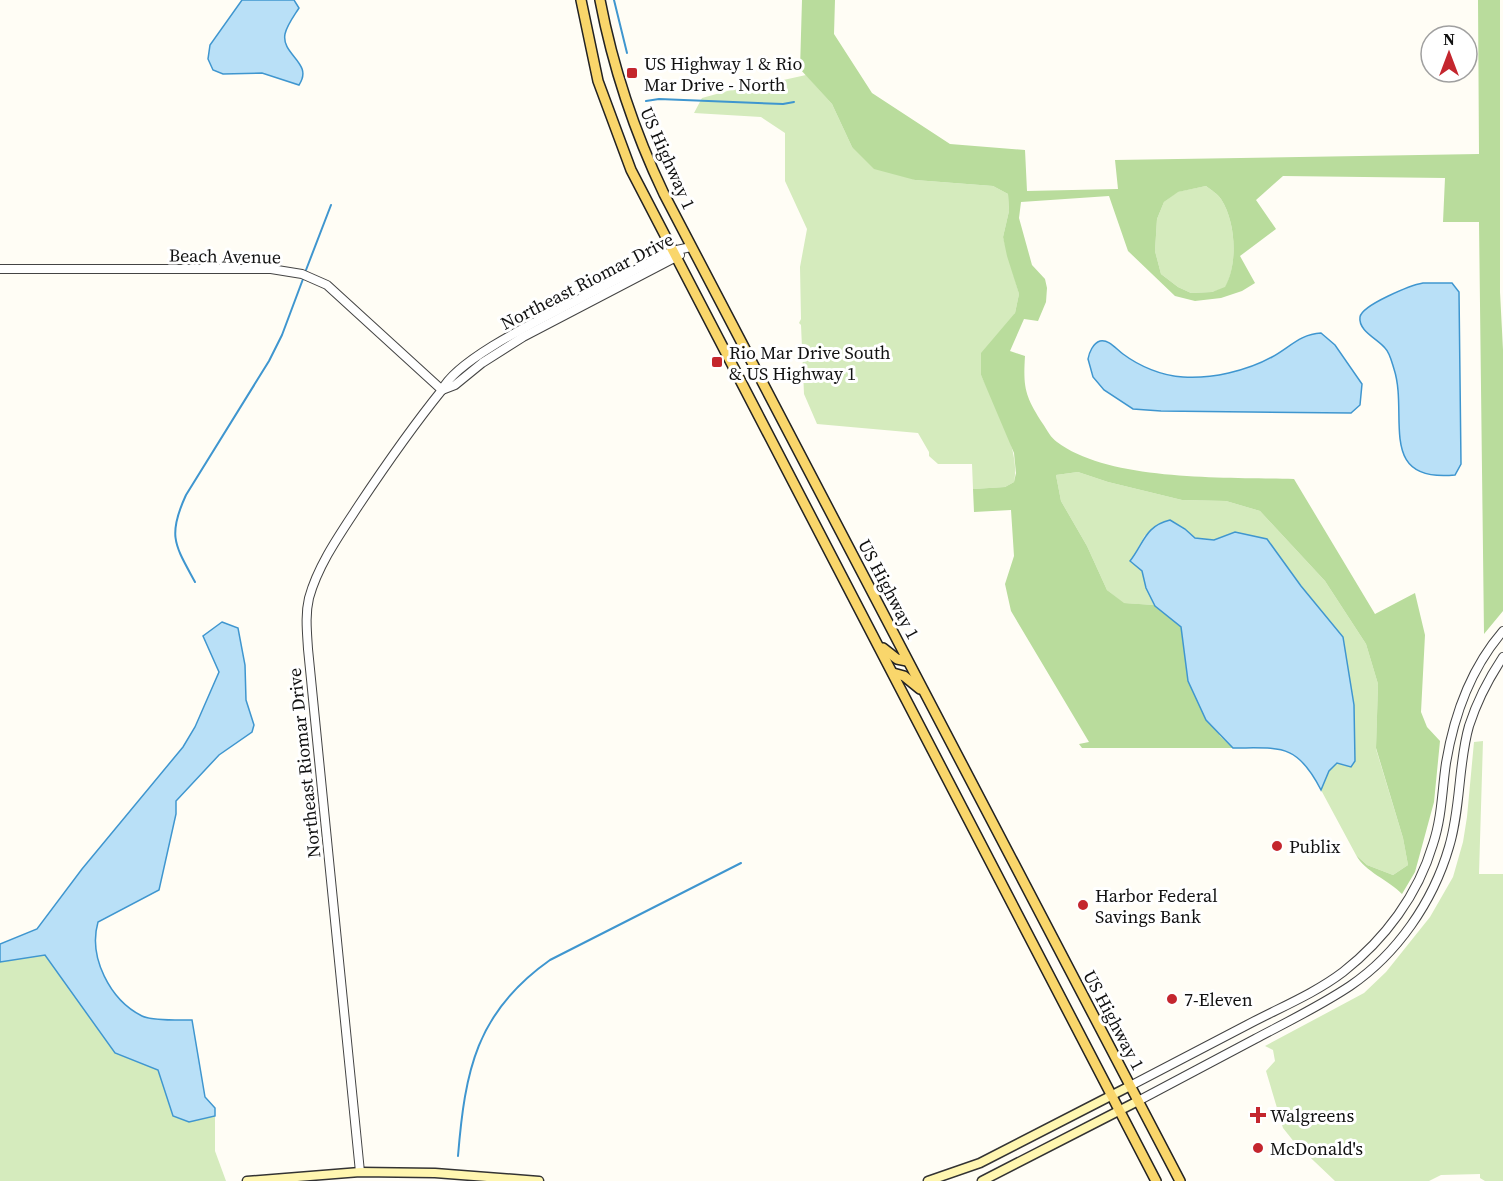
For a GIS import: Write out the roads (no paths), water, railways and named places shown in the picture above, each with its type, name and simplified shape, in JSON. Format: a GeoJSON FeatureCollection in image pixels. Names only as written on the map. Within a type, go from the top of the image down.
{"type":"FeatureCollection","features":[{"type":"Feature","properties":{"kind":"main road","name":"US Highway 1"},"geometry":{"type":"LineString","coordinates":[[581,0],[598,81],[631,170],[1156,1181]]}},
{"type":"Feature","properties":{"kind":"main road","name":"US Highway 1"},"geometry":{"type":"LineString","coordinates":[[600,0],[615,67],[632,121],[650,164],[691,247],[1180,1181]]}},
{"type":"Feature","properties":{"kind":"main road"},"geometry":{"type":"LineString","coordinates":[[878,645],[897,659],[907,661]]}},
{"type":"Feature","properties":{"kind":"main road"},"geometry":{"type":"LineString","coordinates":[[893,673],[904,676],[924,693]]}},
{"type":"Feature","properties":{"kind":"main road"},"geometry":{"type":"LineString","coordinates":[[928,1181],[980,1162],[1130,1086]]}},
{"type":"Feature","properties":{"kind":"main road"},"geometry":{"type":"LineString","coordinates":[[982,1181],[1138,1101]]}},
{"type":"Feature","properties":{"kind":"main road"},"geometry":{"type":"LineString","coordinates":[[247,1181],[360,1172],[435,1173],[538,1181]]}},
{"type":"Feature","properties":{"kind":"street","name":"Northeast Riomar Drive"},"geometry":{"type":"LineString","coordinates":[[360,1172],[308,649],[309,600],[316,577],[343,530],[390,458],[442,390],[446,381],[477,356],[510,336],[691,247]]}},
{"type":"Feature","properties":{"kind":"street","name":"Beach Avenue"},"geometry":{"type":"LineString","coordinates":[[0,269],[271,270],[302,274],[327,285],[442,390]]}},
{"type":"Feature","properties":{"kind":"street"},"geometry":{"type":"LineString","coordinates":[[1130,1086],[1342,973],[1378,940],[1398,917],[1419,880],[1434,844],[1443,801],[1448,754],[1462,698],[1493,642],[1503,631]]}},
{"type":"Feature","properties":{"kind":"street"},"geometry":{"type":"LineString","coordinates":[[1138,1101],[1312,1009],[1352,985],[1389,952],[1412,924],[1434,885],[1449,847],[1459,802],[1469,727],[1489,678],[1503,657]]}},
{"type":"Feature","properties":{"kind":"water"},"geometry":{"type":"Polygon","coordinates":[[[242,0],[294,0],[299,8],[287,27],[285,41],[303,71],[299,85],[262,73],[223,74],[213,70],[208,59],[210,45],[242,0]]]}},
{"type":"Feature","properties":{"kind":"water"},"geometry":{"type":"Polygon","coordinates":[[[1423,283],[1452,283],[1459,292],[1461,464],[1455,475],[1430,475],[1414,468],[1405,457],[1400,442],[1398,387],[1392,361],[1387,350],[1365,331],[1360,322],[1363,312],[1378,301],[1408,287],[1423,283]]]}},
{"type":"Feature","properties":{"kind":"water"},"geometry":{"type":"Polygon","coordinates":[[[1321,333],[1335,345],[1362,384],[1360,405],[1351,413],[1133,409],[1104,390],[1093,377],[1088,359],[1093,346],[1103,341],[1151,370],[1175,376],[1205,377],[1251,366],[1272,357],[1307,336],[1321,333]]]}},
{"type":"Feature","properties":{"kind":"water"},"geometry":{"type":"Polygon","coordinates":[[[1170,520],[1195,538],[1214,540],[1235,532],[1267,539],[1301,586],[1343,637],[1354,705],[1355,761],[1351,767],[1337,763],[1329,771],[1321,790],[1304,764],[1295,756],[1276,749],[1233,748],[1206,720],[1188,681],[1181,627],[1155,606],[1146,588],[1142,571],[1130,561],[1150,531],[1155,526],[1170,520]]]}},
{"type":"Feature","properties":{"kind":"water"},"geometry":{"type":"Polygon","coordinates":[[[222,622],[238,628],[245,665],[246,700],[254,725],[252,732],[219,755],[176,801],[176,814],[159,890],[98,922],[96,935],[96,949],[104,976],[120,999],[131,1009],[152,1019],[192,1020],[205,1097],[215,1108],[215,1116],[189,1122],[173,1116],[158,1070],[115,1053],[45,955],[0,962],[0,944],[37,929],[82,869],[183,747],[195,727],[219,672],[203,636],[222,622]]]}},
{"type":"Feature","properties":{"kind":"waterway"},"geometry":{"type":"LineString","coordinates":[[614,0],[627,53]]}},
{"type":"Feature","properties":{"kind":"waterway"},"geometry":{"type":"LineString","coordinates":[[646,101],[659,99],[783,104],[794,102]]}},
{"type":"Feature","properties":{"kind":"waterway"},"geometry":{"type":"LineString","coordinates":[[306,270],[331,205]]}},
{"type":"Feature","properties":{"kind":"waterway"},"geometry":{"type":"LineString","coordinates":[[195,582],[182,559],[176,540],[175,531],[180,509],[186,495],[269,361],[282,335],[303,279]]}},
{"type":"Feature","properties":{"kind":"waterway"},"geometry":{"type":"LineString","coordinates":[[458,1156],[465,1097],[479,1046],[490,1022],[505,1001],[525,980],[550,960],[741,863]]}},
{"type":"Feature","properties":{"kind":"place","name":"US Highway 1 & Rio Mar Drive - North"},"geometry":{"type":"Point","coordinates":[632,73]}},
{"type":"Feature","properties":{"kind":"place","name":"Rio Mar Drive South & US Highway 1"},"geometry":{"type":"Point","coordinates":[717,362]}},
{"type":"Feature","properties":{"kind":"place","name":"Publix"},"geometry":{"type":"Point","coordinates":[1277,846]}},
{"type":"Feature","properties":{"kind":"place","name":"Harbor Federal Savings Bank"},"geometry":{"type":"Point","coordinates":[1083,905]}},
{"type":"Feature","properties":{"kind":"place","name":"7-Eleven"},"geometry":{"type":"Point","coordinates":[1172,999]}},
{"type":"Feature","properties":{"kind":"place","name":"Walgreens"},"geometry":{"type":"Point","coordinates":[1258,1115]}},
{"type":"Feature","properties":{"kind":"place","name":"McDonald's"},"geometry":{"type":"Point","coordinates":[1258,1148]}}]}
